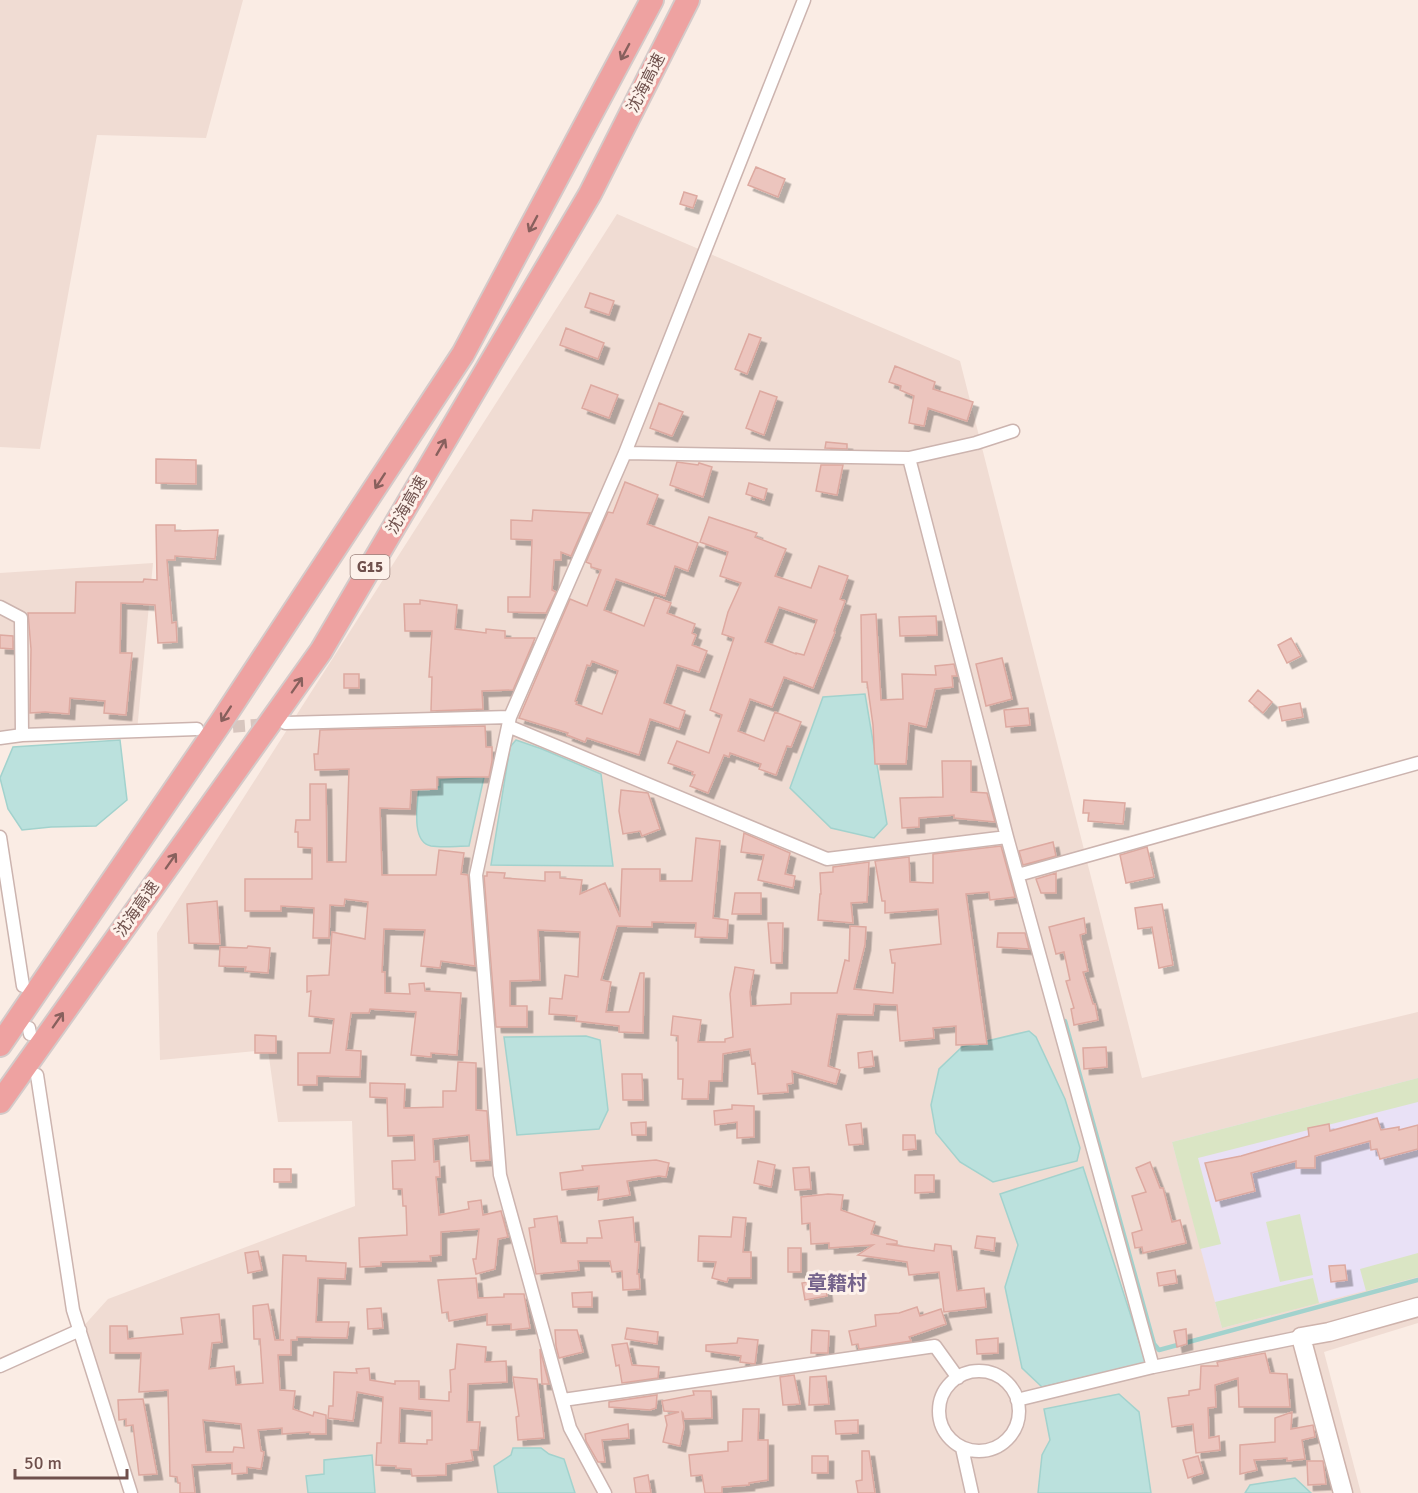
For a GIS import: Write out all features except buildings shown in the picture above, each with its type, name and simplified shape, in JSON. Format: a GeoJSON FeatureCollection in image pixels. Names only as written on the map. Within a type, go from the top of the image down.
{"type":"FeatureCollection","features":[{"type":"Feature","properties":{"kind":"highway","name":"沈海高速"},"geometry":{"type":"LineString","coordinates":[[0,1045],[221,722],[463,354],[652,0]]}},
{"type":"Feature","properties":{"kind":"highway","name":"沈海高速"},"geometry":{"type":"LineString","coordinates":[[0,1102],[321,651],[590,194],[688,0]]}},
{"type":"Feature","properties":{"kind":"street"},"geometry":{"type":"LineString","coordinates":[[605,1493],[570,1428],[500,1175],[476,875],[509,721],[625,453],[804,0]]}},
{"type":"Feature","properties":{"kind":"street"},"geometry":{"type":"LineString","coordinates":[[625,453],[909,458],[976,443],[1013,431]]}},
{"type":"Feature","properties":{"kind":"street"},"geometry":{"type":"LineString","coordinates":[[909,458],[1007,837],[1153,1367]]}},
{"type":"Feature","properties":{"kind":"street"},"geometry":{"type":"LineString","coordinates":[[0,607],[21,618],[22,735]]}},
{"type":"Feature","properties":{"kind":"street"},"geometry":{"type":"LineString","coordinates":[[285,723],[509,721],[827,859],[1007,837]]}},
{"type":"Feature","properties":{"kind":"street"},"geometry":{"type":"LineString","coordinates":[[0,738],[22,735],[197,729]]}},
{"type":"Feature","properties":{"kind":"street"},"geometry":{"type":"LineString","coordinates":[[1018,875],[1418,763]]}},
{"type":"Feature","properties":{"kind":"street"},"geometry":{"type":"LineString","coordinates":[[0,837],[23,986]]}},
{"type":"Feature","properties":{"kind":"street"},"geometry":{"type":"LineString","coordinates":[[37,1075],[73,1310],[131,1493]]}},
{"type":"Feature","properties":{"kind":"street"},"geometry":{"type":"LineString","coordinates":[[1017,1400],[1153,1367],[1329,1332],[1418,1307]]}},
{"type":"Feature","properties":{"kind":"street"},"geometry":{"type":"LineString","coordinates":[[0,1366],[80,1330]]}},
{"type":"Feature","properties":{"kind":"street"},"geometry":{"type":"LineString","coordinates":[[1301,1337],[1343,1493]]}},
{"type":"Feature","properties":{"kind":"street"},"geometry":{"type":"LineString","coordinates":[[562,1400],[935,1346],[958,1378]]}},
{"type":"Feature","properties":{"kind":"street"},"geometry":{"type":"LineString","coordinates":[[976,1371],[989,1372],[1002,1378],[1011,1388],[1017,1400],[1019,1413],[1016,1426],[1004,1442],[987,1450],[974,1451],[962,1448],[943,1430],[939,1418],[939,1405],[943,1393],[951,1382],[976,1371]]}},
{"type":"Feature","properties":{"kind":"street"},"geometry":{"type":"LineString","coordinates":[[962,1448],[972,1493]]}},
{"type":"Feature","properties":{"kind":"shaded area"},"geometry":{"type":"Polygon","coordinates":[[[0,0],[243,0],[206,138],[97,135],[40,449],[0,447],[0,0]]]}},
{"type":"Feature","properties":{"kind":"shaded area"},"geometry":{"type":"Polygon","coordinates":[[[617,214],[960,361],[1142,1078],[1418,1012],[1418,1323],[1324,1352],[1361,1493],[138,1493],[80,1330],[108,1299],[355,1206],[352,1121],[278,1122],[268,1050],[160,1060],[157,933],[617,214]]]}},
{"type":"Feature","properties":{"kind":"shaded area"},"geometry":{"type":"Polygon","coordinates":[[[153,563],[137,731],[0,738],[0,573],[153,563]]]}},
{"type":"Feature","properties":{"kind":"shaded area"},"geometry":{"type":"Polygon","coordinates":[[[1418,1078],[1418,1277],[1222,1328],[1172,1142],[1418,1078]]]}},
{"type":"Feature","properties":{"kind":"green space"},"geometry":{"type":"Polygon","coordinates":[[[1418,1078],[1418,1102],[1198,1158],[1221,1244],[1200,1249],[1172,1142],[1418,1078]]]}},
{"type":"Feature","properties":{"kind":"green space"},"geometry":{"type":"Polygon","coordinates":[[[1300,1214],[1313,1275],[1280,1282],[1266,1222],[1300,1214]]]}},
{"type":"Feature","properties":{"kind":"green space"},"geometry":{"type":"Polygon","coordinates":[[[1418,1253],[1418,1277],[1366,1291],[1360,1269],[1418,1253]]]}},
{"type":"Feature","properties":{"kind":"green space"},"geometry":{"type":"Polygon","coordinates":[[[1313,1278],[1319,1303],[1222,1328],[1215,1302],[1313,1278]]]}},
{"type":"Feature","properties":{"kind":"water"},"geometry":{"type":"Polygon","coordinates":[[[865,694],[887,824],[874,838],[831,828],[790,788],[823,697],[865,694]]]}},
{"type":"Feature","properties":{"kind":"water"},"geometry":{"type":"Polygon","coordinates":[[[120,740],[127,800],[96,826],[22,830],[8,809],[0,778],[13,747],[120,740]]]}},
{"type":"Feature","properties":{"kind":"water"},"geometry":{"type":"Polygon","coordinates":[[[516,740],[601,774],[613,866],[491,865],[510,747],[516,740]]]}},
{"type":"Feature","properties":{"kind":"water"},"geometry":{"type":"Polygon","coordinates":[[[484,777],[469,846],[436,847],[424,843],[420,837],[417,820],[419,786],[440,787],[440,780],[484,777]]]}},
{"type":"Feature","properties":{"kind":"water"},"geometry":{"type":"Polygon","coordinates":[[[1029,1031],[1036,1037],[1065,1099],[1080,1148],[1077,1161],[993,1182],[960,1162],[936,1133],[931,1105],[939,1069],[962,1047],[1029,1031]]]}},
{"type":"Feature","properties":{"kind":"water"},"geometry":{"type":"Polygon","coordinates":[[[586,1036],[600,1040],[608,1110],[599,1129],[517,1135],[504,1037],[586,1036]]]}},
{"type":"Feature","properties":{"kind":"water"},"geometry":{"type":"Polygon","coordinates":[[[1083,1167],[1146,1363],[1042,1387],[1022,1368],[1005,1287],[1018,1245],[1000,1194],[1083,1167]]]}},
{"type":"Feature","properties":{"kind":"water"},"geometry":{"type":"Polygon","coordinates":[[[1119,1394],[1139,1412],[1151,1493],[1038,1493],[1042,1455],[1050,1440],[1044,1409],[1119,1394]]]}},
{"type":"Feature","properties":{"kind":"water"},"geometry":{"type":"Polygon","coordinates":[[[513,1448],[541,1448],[549,1454],[564,1459],[575,1493],[498,1493],[494,1466],[511,1455],[513,1448]]]}},
{"type":"Feature","properties":{"kind":"water"},"geometry":{"type":"Polygon","coordinates":[[[372,1455],[375,1493],[308,1493],[306,1476],[324,1474],[324,1460],[372,1455]]]}},
{"type":"Feature","properties":{"kind":"water"},"geometry":{"type":"Polygon","coordinates":[[[1295,1478],[1311,1493],[1245,1493],[1250,1485],[1295,1478]]]}},
{"type":"Feature","properties":{"kind":"waterway"},"geometry":{"type":"LineString","coordinates":[[1065,1021],[1154,1344],[1159,1350],[1418,1280]]}},
{"type":"Feature","properties":{"kind":"tunnel"},"geometry":{"type":"LineString","coordinates":[[215,728],[269,724]]}},
{"type":"Feature","properties":{"kind":"district","name":"章籍村"},"geometry":{"type":"Point","coordinates":[837,1283]}}]}
